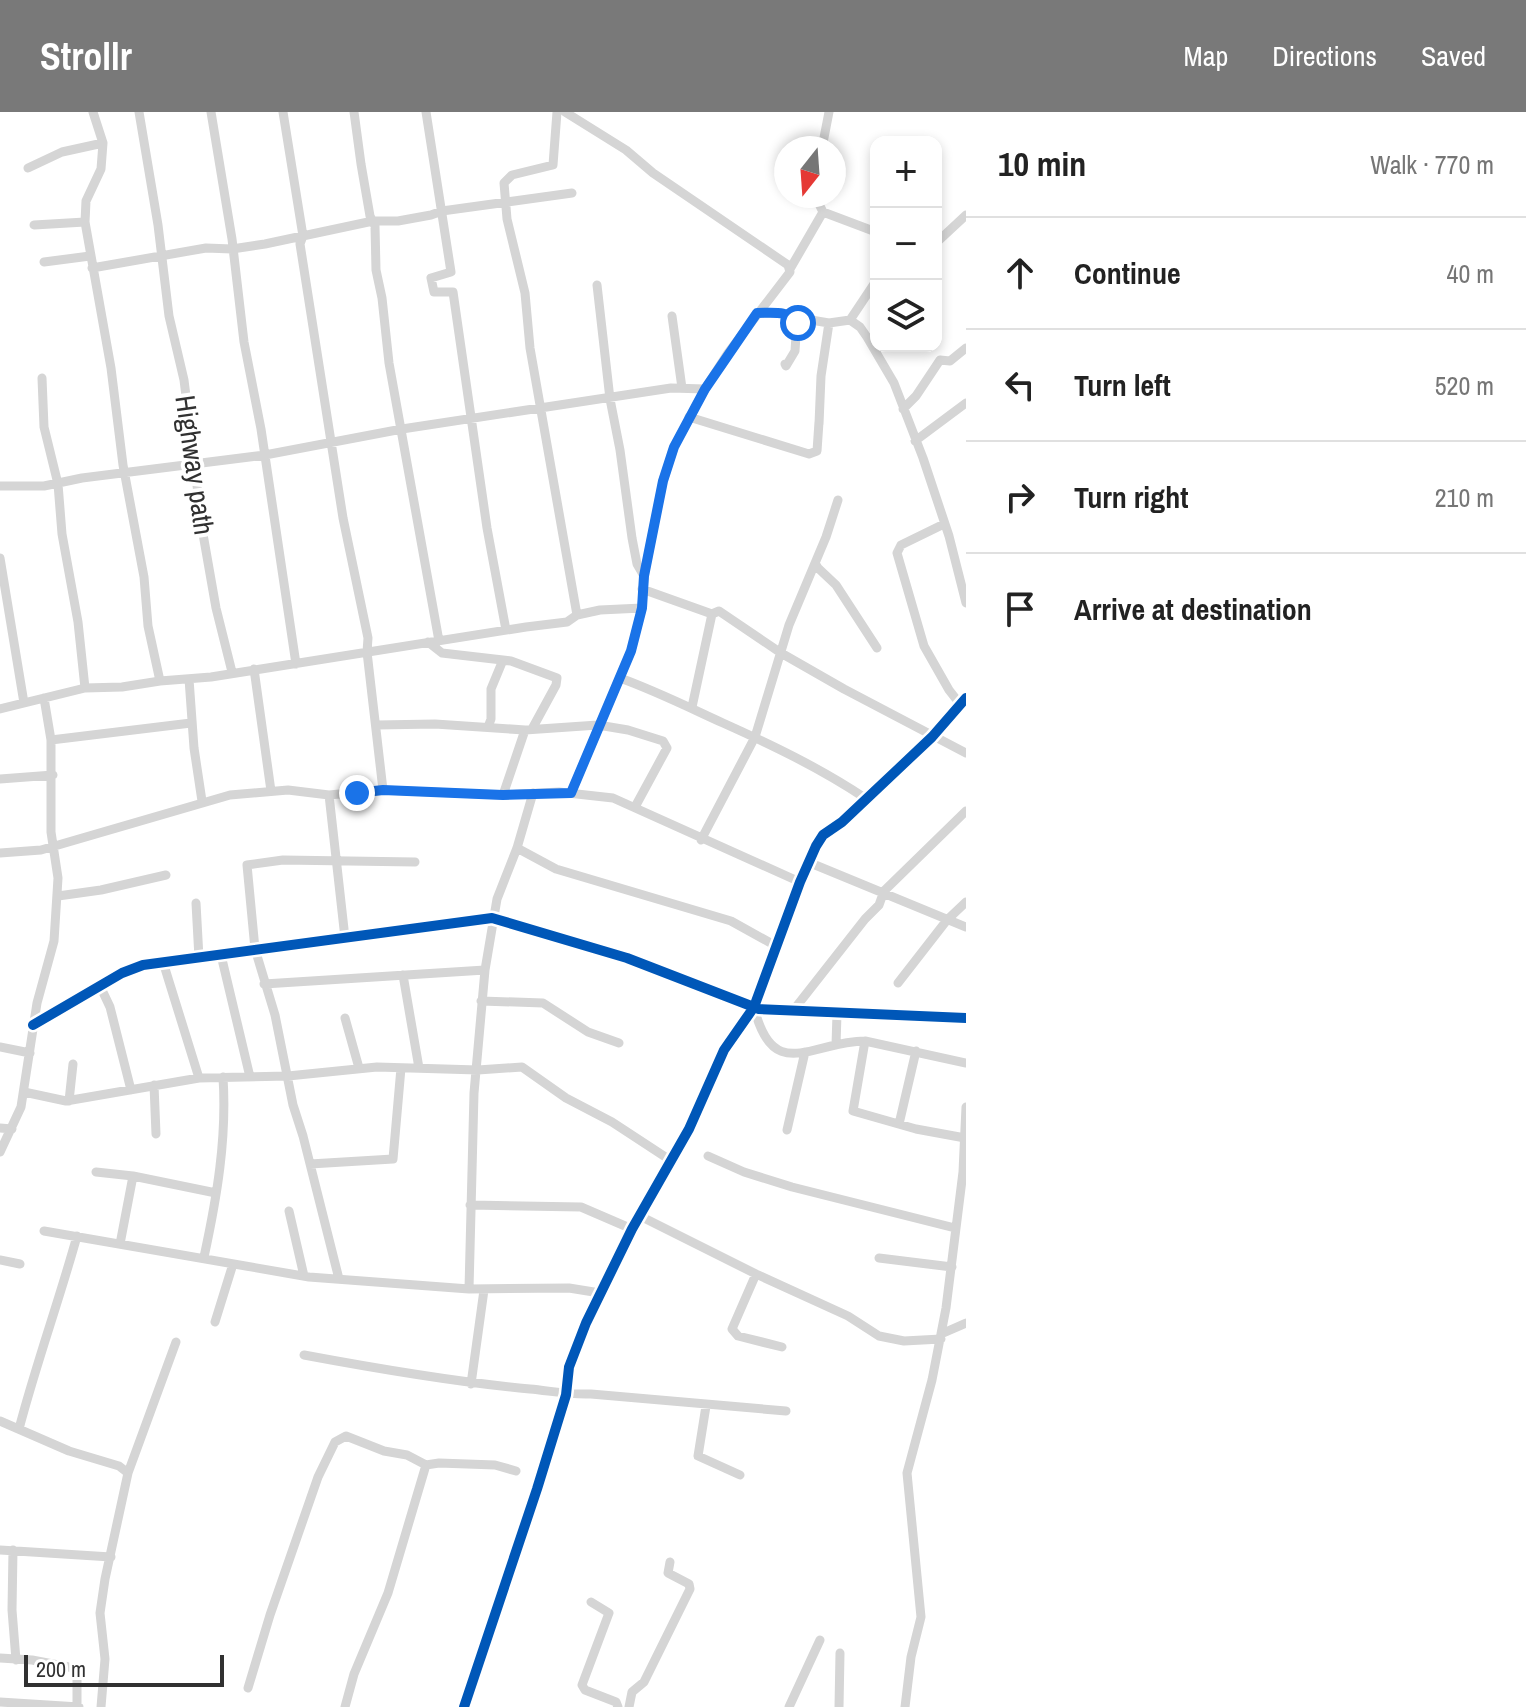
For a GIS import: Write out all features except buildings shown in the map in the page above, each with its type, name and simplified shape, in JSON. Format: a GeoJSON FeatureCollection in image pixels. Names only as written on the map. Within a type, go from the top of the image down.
{"type":"FeatureCollection","features":[{"type":"Feature","properties":{"kind":"street"},"geometry":{"type":"LineString","coordinates":[[93,112],[103,143],[101,169],[86,201],[85,222],[144,577],[148,626],[160,681]]}},
{"type":"Feature","properties":{"kind":"street","name":"Highway path"},"geometry":{"type":"LineString","coordinates":[[139,112],[163,257],[169,316],[184,380],[203,534],[216,608],[232,672]]}},
{"type":"Feature","properties":{"kind":"street"},"geometry":{"type":"LineString","coordinates":[[211,112],[296,664]]}},
{"type":"Feature","properties":{"kind":"street"},"geometry":{"type":"LineString","coordinates":[[283,112],[303,236],[300,244],[343,518],[368,638],[383,790]]}},
{"type":"Feature","properties":{"kind":"street"},"geometry":{"type":"LineString","coordinates":[[354,112],[373,221],[383,321],[434,641],[442,653],[503,660],[557,678],[556,685],[529,730],[503,795]]}},
{"type":"Feature","properties":{"kind":"street"},"geometry":{"type":"LineString","coordinates":[[426,112],[487,528],[506,630]]}},
{"type":"Feature","properties":{"kind":"street"},"geometry":{"type":"LineString","coordinates":[[557,112],[553,165],[507,178],[504,183],[507,219],[525,293],[530,348],[577,615]]}},
{"type":"Feature","properties":{"kind":"street"},"geometry":{"type":"LineString","coordinates":[[565,112],[626,150],[653,173],[790,269]]}},
{"type":"Feature","properties":{"kind":"street"},"geometry":{"type":"LineString","coordinates":[[824,136],[829,112]]}},
{"type":"Feature","properties":{"kind":"street"},"geometry":{"type":"LineString","coordinates":[[28,168],[62,152],[103,143]]}},
{"type":"Feature","properties":{"kind":"street"},"geometry":{"type":"LineString","coordinates":[[92,268],[210,248],[232,249],[373,221],[398,221],[506,200],[572,193]]}},
{"type":"Feature","properties":{"kind":"street"},"geometry":{"type":"LineString","coordinates":[[484,200],[506,200]]}},
{"type":"Feature","properties":{"kind":"street"},"geometry":{"type":"LineString","coordinates":[[821,208],[823,212],[870,230]]}},
{"type":"Feature","properties":{"kind":"street"},"geometry":{"type":"LineString","coordinates":[[571,793],[631,651],[642,608],[644,576],[663,481],[674,447],[705,389],[757,313],[790,272],[823,212]]}},
{"type":"Feature","properties":{"kind":"street"},"geometry":{"type":"LineString","coordinates":[[942,237],[966,215]]}},
{"type":"Feature","properties":{"kind":"street"},"geometry":{"type":"LineString","coordinates":[[34,225],[85,222]]}},
{"type":"Feature","properties":{"kind":"street"},"geometry":{"type":"LineString","coordinates":[[44,262],[90,256]]}},
{"type":"Feature","properties":{"kind":"street"},"geometry":{"type":"LineString","coordinates":[[451,272],[430,281],[434,292],[453,292]]}},
{"type":"Feature","properties":{"kind":"street"},"geometry":{"type":"LineString","coordinates":[[597,285],[610,399],[634,551],[644,576]]}},
{"type":"Feature","properties":{"kind":"street"},"geometry":{"type":"LineString","coordinates":[[850,320],[870,290]]}},
{"type":"Feature","properties":{"kind":"street"},"geometry":{"type":"LineString","coordinates":[[757,313],[782,313],[829,323],[850,320],[860,327],[894,383],[944,524],[966,603]]}},
{"type":"Feature","properties":{"kind":"street"},"geometry":{"type":"LineString","coordinates":[[672,316],[682,388]]}},
{"type":"Feature","properties":{"kind":"street"},"geometry":{"type":"LineString","coordinates":[[785,364],[795,351],[798,325],[793,317]]}},
{"type":"Feature","properties":{"kind":"street"},"geometry":{"type":"LineString","coordinates":[[689,417],[809,454],[817,451],[821,376],[829,323]]}},
{"type":"Feature","properties":{"kind":"street"},"geometry":{"type":"LineString","coordinates":[[903,409],[916,396],[940,360],[950,361],[966,348]]}},
{"type":"Feature","properties":{"kind":"street"},"geometry":{"type":"LineString","coordinates":[[42,378],[44,427],[58,484],[62,534],[78,622],[85,688]]}},
{"type":"Feature","properties":{"kind":"street"},"geometry":{"type":"LineString","coordinates":[[0,486],[58,484],[82,478],[265,455],[402,429],[682,388],[705,389]]}},
{"type":"Feature","properties":{"kind":"street"},"geometry":{"type":"LineString","coordinates":[[915,441],[966,403]]}},
{"type":"Feature","properties":{"kind":"street"},"geometry":{"type":"LineString","coordinates":[[701,840],[755,737],[789,625],[815,567],[838,500]]}},
{"type":"Feature","properties":{"kind":"street"},"geometry":{"type":"LineString","coordinates":[[464,1707],[537,1489],[566,1395],[569,1367],[600,1293],[632,1229],[689,1129],[724,1050],[754,1007],[808,862],[823,835],[842,822],[932,737],[963,701],[949,690],[924,646],[897,553],[901,545],[944,524]]}},
{"type":"Feature","properties":{"kind":"street"},"geometry":{"type":"LineString","coordinates":[[0,558],[24,703]]}},
{"type":"Feature","properties":{"kind":"street"},"geometry":{"type":"LineString","coordinates":[[815,567],[836,585],[877,648]]}},
{"type":"Feature","properties":{"kind":"street"},"geometry":{"type":"LineString","coordinates":[[642,589],[712,614],[716,611],[722,613],[781,653],[966,753]]}},
{"type":"Feature","properties":{"kind":"street"},"geometry":{"type":"LineString","coordinates":[[0,709],[85,688],[122,687],[296,664],[567,622],[577,615],[616,608],[642,608]]}},
{"type":"Feature","properties":{"kind":"street"},"geometry":{"type":"LineString","coordinates":[[692,707],[712,614]]}},
{"type":"Feature","properties":{"kind":"street"},"geometry":{"type":"LineString","coordinates":[[489,723],[491,689],[503,660]]}},
{"type":"Feature","properties":{"kind":"street"},"geometry":{"type":"LineString","coordinates":[[254,669],[271,791]]}},
{"type":"Feature","properties":{"kind":"street"},"geometry":{"type":"LineString","coordinates":[[620,678],[755,737],[835,778],[865,798]]}},
{"type":"Feature","properties":{"kind":"street"},"geometry":{"type":"LineString","coordinates":[[189,679],[191,723],[202,801]]}},
{"type":"Feature","properties":{"kind":"street"},"geometry":{"type":"LineString","coordinates":[[0,1152],[12,1129],[24,1092],[33,1025],[54,941],[58,896],[50,813],[53,775],[51,740],[44,698]]}},
{"type":"Feature","properties":{"kind":"street"},"geometry":{"type":"LineString","coordinates":[[51,740],[191,723]]}},
{"type":"Feature","properties":{"kind":"street"},"geometry":{"type":"LineString","coordinates":[[377,725],[489,723],[529,730],[598,725],[663,741],[667,748],[635,807]]}},
{"type":"Feature","properties":{"kind":"street"},"geometry":{"type":"LineString","coordinates":[[0,779],[53,775]]}},
{"type":"Feature","properties":{"kind":"street"},"geometry":{"type":"LineString","coordinates":[[0,853],[41,850],[230,795],[271,791],[329,795],[383,790],[503,795],[571,793],[613,798],[800,882]]}},
{"type":"Feature","properties":{"kind":"street"},"geometry":{"type":"LineString","coordinates":[[469,1289],[474,1093],[485,970],[492,918],[533,793]]}},
{"type":"Feature","properties":{"kind":"street"},"geometry":{"type":"LineString","coordinates":[[329,795],[345,938]]}},
{"type":"Feature","properties":{"kind":"street"},"geometry":{"type":"LineString","coordinates":[[792,1012],[879,905],[884,891],[966,811]]}},
{"type":"Feature","properties":{"kind":"street"},"geometry":{"type":"LineString","coordinates":[[517,848],[556,869],[731,921],[776,946]]}},
{"type":"Feature","properties":{"kind":"street"},"geometry":{"type":"LineString","coordinates":[[339,1279],[293,1105],[275,1015],[255,949],[247,865],[283,860],[415,862]]}},
{"type":"Feature","properties":{"kind":"street"},"geometry":{"type":"LineString","coordinates":[[808,862],[966,927]]}},
{"type":"Feature","properties":{"kind":"street"},"geometry":{"type":"LineString","coordinates":[[58,896],[166,875]]}},
{"type":"Feature","properties":{"kind":"street"},"geometry":{"type":"LineString","coordinates":[[898,983],[947,920],[966,902]]}},
{"type":"Feature","properties":{"kind":"street"},"geometry":{"type":"LineString","coordinates":[[196,903],[199,958]]}},
{"type":"Feature","properties":{"kind":"street"},"geometry":{"type":"LineString","coordinates":[[33,1025],[133,967],[492,918],[627,958],[764,1010],[966,1018]]}},
{"type":"Feature","properties":{"kind":"street"},"geometry":{"type":"LineString","coordinates":[[221,955],[250,1077]]}},
{"type":"Feature","properties":{"kind":"street"},"geometry":{"type":"LineString","coordinates":[[163,962],[199,1078]]}},
{"type":"Feature","properties":{"kind":"street"},"geometry":{"type":"LineString","coordinates":[[264,984],[485,970]]}},
{"type":"Feature","properties":{"kind":"street"},"geometry":{"type":"LineString","coordinates":[[403,975],[419,1068]]}},
{"type":"Feature","properties":{"kind":"street"},"geometry":{"type":"LineString","coordinates":[[101,988],[110,1007],[131,1090]]}},
{"type":"Feature","properties":{"kind":"street"},"geometry":{"type":"LineString","coordinates":[[481,1001],[534,1000],[588,1032],[619,1043]]}},
{"type":"Feature","properties":{"kind":"street"},"geometry":{"type":"LineString","coordinates":[[754,1007],[759,1028],[769,1044],[790,1053],[848,1041],[865,1041],[966,1063]]}},
{"type":"Feature","properties":{"kind":"street"},"geometry":{"type":"LineString","coordinates":[[836,1045],[837,1014]]}},
{"type":"Feature","properties":{"kind":"street"},"geometry":{"type":"LineString","coordinates":[[345,1018],[359,1068]]}},
{"type":"Feature","properties":{"kind":"street"},"geometry":{"type":"LineString","coordinates":[[865,1041],[853,1111],[965,1138]]}},
{"type":"Feature","properties":{"kind":"street"},"geometry":{"type":"LineString","coordinates":[[0,1047],[30,1053]]}},
{"type":"Feature","properties":{"kind":"street"},"geometry":{"type":"LineString","coordinates":[[899,1124],[916,1051]]}},
{"type":"Feature","properties":{"kind":"street"},"geometry":{"type":"LineString","coordinates":[[787,1130],[805,1052]]}},
{"type":"Feature","properties":{"kind":"street"},"geometry":{"type":"LineString","coordinates":[[69,1101],[73,1064]]}},
{"type":"Feature","properties":{"kind":"street"},"geometry":{"type":"LineString","coordinates":[[24,1092],[69,1101],[199,1078],[288,1076],[359,1068],[478,1070],[522,1067],[566,1098],[612,1122],[670,1160]]}},
{"type":"Feature","properties":{"kind":"street"},"geometry":{"type":"LineString","coordinates":[[310,1164],[393,1159],[401,1068]]}},
{"type":"Feature","properties":{"kind":"street"},"geometry":{"type":"LineString","coordinates":[[204,1257],[223,1148],[223,1077]]}},
{"type":"Feature","properties":{"kind":"street"},"geometry":{"type":"LineString","coordinates":[[154,1085],[156,1134]]}},
{"type":"Feature","properties":{"kind":"street"},"geometry":{"type":"LineString","coordinates":[[905,1707],[911,1657],[921,1617],[907,1473],[941,1336],[963,1172],[966,1107]]}},
{"type":"Feature","properties":{"kind":"street"},"geometry":{"type":"LineString","coordinates":[[0,1128],[12,1129]]}},
{"type":"Feature","properties":{"kind":"street"},"geometry":{"type":"LineString","coordinates":[[708,1156],[744,1172],[792,1187],[955,1228]]}},
{"type":"Feature","properties":{"kind":"street"},"geometry":{"type":"LineString","coordinates":[[96,1172],[133,1176],[216,1193]]}},
{"type":"Feature","properties":{"kind":"street"},"geometry":{"type":"LineString","coordinates":[[120,1244],[133,1176]]}},
{"type":"Feature","properties":{"kind":"street"},"geometry":{"type":"LineString","coordinates":[[470,1205],[581,1207],[632,1229]]}},
{"type":"Feature","properties":{"kind":"street"},"geometry":{"type":"LineString","coordinates":[[289,1211],[304,1276]]}},
{"type":"Feature","properties":{"kind":"street"},"geometry":{"type":"LineString","coordinates":[[640,1216],[848,1316],[879,1336],[904,1341],[941,1336],[966,1323]]}},
{"type":"Feature","properties":{"kind":"street"},"geometry":{"type":"LineString","coordinates":[[44,1231],[304,1276],[484,1290],[569,1288],[600,1293]]}},
{"type":"Feature","properties":{"kind":"street"},"geometry":{"type":"LineString","coordinates":[[19,1429],[38,1359],[63,1292],[77,1236]]}},
{"type":"Feature","properties":{"kind":"street"},"geometry":{"type":"LineString","coordinates":[[879,1258],[952,1267]]}},
{"type":"Feature","properties":{"kind":"street"},"geometry":{"type":"LineString","coordinates":[[0,1260],[20,1264]]}},
{"type":"Feature","properties":{"kind":"street"},"geometry":{"type":"LineString","coordinates":[[215,1322],[233,1264]]}},
{"type":"Feature","properties":{"kind":"street"},"geometry":{"type":"LineString","coordinates":[[756,1274],[732,1329],[738,1336],[782,1347]]}},
{"type":"Feature","properties":{"kind":"street"},"geometry":{"type":"LineString","coordinates":[[471,1384],[484,1290]]}},
{"type":"Feature","properties":{"kind":"street"},"geometry":{"type":"LineString","coordinates":[[101,1707],[105,1659],[100,1613],[128,1473],[176,1342]]}},
{"type":"Feature","properties":{"kind":"street"},"geometry":{"type":"LineString","coordinates":[[304,1355],[471,1384],[566,1395],[591,1394],[786,1411]]}},
{"type":"Feature","properties":{"kind":"street"},"geometry":{"type":"LineString","coordinates":[[706,1406],[698,1456],[740,1475]]}},
{"type":"Feature","properties":{"kind":"street"},"geometry":{"type":"LineString","coordinates":[[0,1421],[69,1451],[108,1461],[128,1473]]}},
{"type":"Feature","properties":{"kind":"street"},"geometry":{"type":"LineString","coordinates":[[248,1688],[306,1507],[335,1442],[346,1436],[384,1451],[407,1455],[426,1465],[495,1465],[516,1471]]}},
{"type":"Feature","properties":{"kind":"street"},"geometry":{"type":"LineString","coordinates":[[345,1707],[354,1674],[388,1593],[426,1465]]}},
{"type":"Feature","properties":{"kind":"street"},"geometry":{"type":"LineString","coordinates":[[0,1550],[111,1557]]}},
{"type":"Feature","properties":{"kind":"street"},"geometry":{"type":"LineString","coordinates":[[13,1550],[12,1610],[16,1660]]}},
{"type":"Feature","properties":{"kind":"street"},"geometry":{"type":"LineString","coordinates":[[629,1707],[632,1692],[644,1682],[690,1589],[689,1584],[668,1573],[670,1562]]}},
{"type":"Feature","properties":{"kind":"street"},"geometry":{"type":"LineString","coordinates":[[591,1602],[609,1613],[582,1685],[585,1690],[616,1702],[618,1707]]}},
{"type":"Feature","properties":{"kind":"street"},"geometry":{"type":"LineString","coordinates":[[789,1707],[820,1640]]}},
{"type":"Feature","properties":{"kind":"street"},"geometry":{"type":"LineString","coordinates":[[839,1707],[840,1653]]}},
{"type":"Feature","properties":{"kind":"street"},"geometry":{"type":"LineString","coordinates":[[0,1658],[74,1668],[77,1673],[78,1707],[0,1702]]}},
{"type":"Feature","properties":{"kind":"cycle path"},"geometry":{"type":"LineString","coordinates":[[464,1707],[537,1489],[566,1395],[569,1367],[586,1323],[632,1229],[689,1129],[724,1050],[754,1007],[816,846],[823,835],[842,822],[932,737],[966,698]]}},
{"type":"Feature","properties":{"kind":"cycle path"},"geometry":{"type":"LineString","coordinates":[[33,1025],[122,973],[143,965],[492,918],[627,958],[759,1009],[966,1018]]}},
{"type":"Feature","properties":{"kind":"route"},"geometry":{"type":"LineString","coordinates":[[357,793],[383,790],[503,795],[571,793],[631,651],[642,608],[644,576],[663,481],[674,447],[705,389],[757,313],[782,313],[793,317],[798,323]]}}]}
